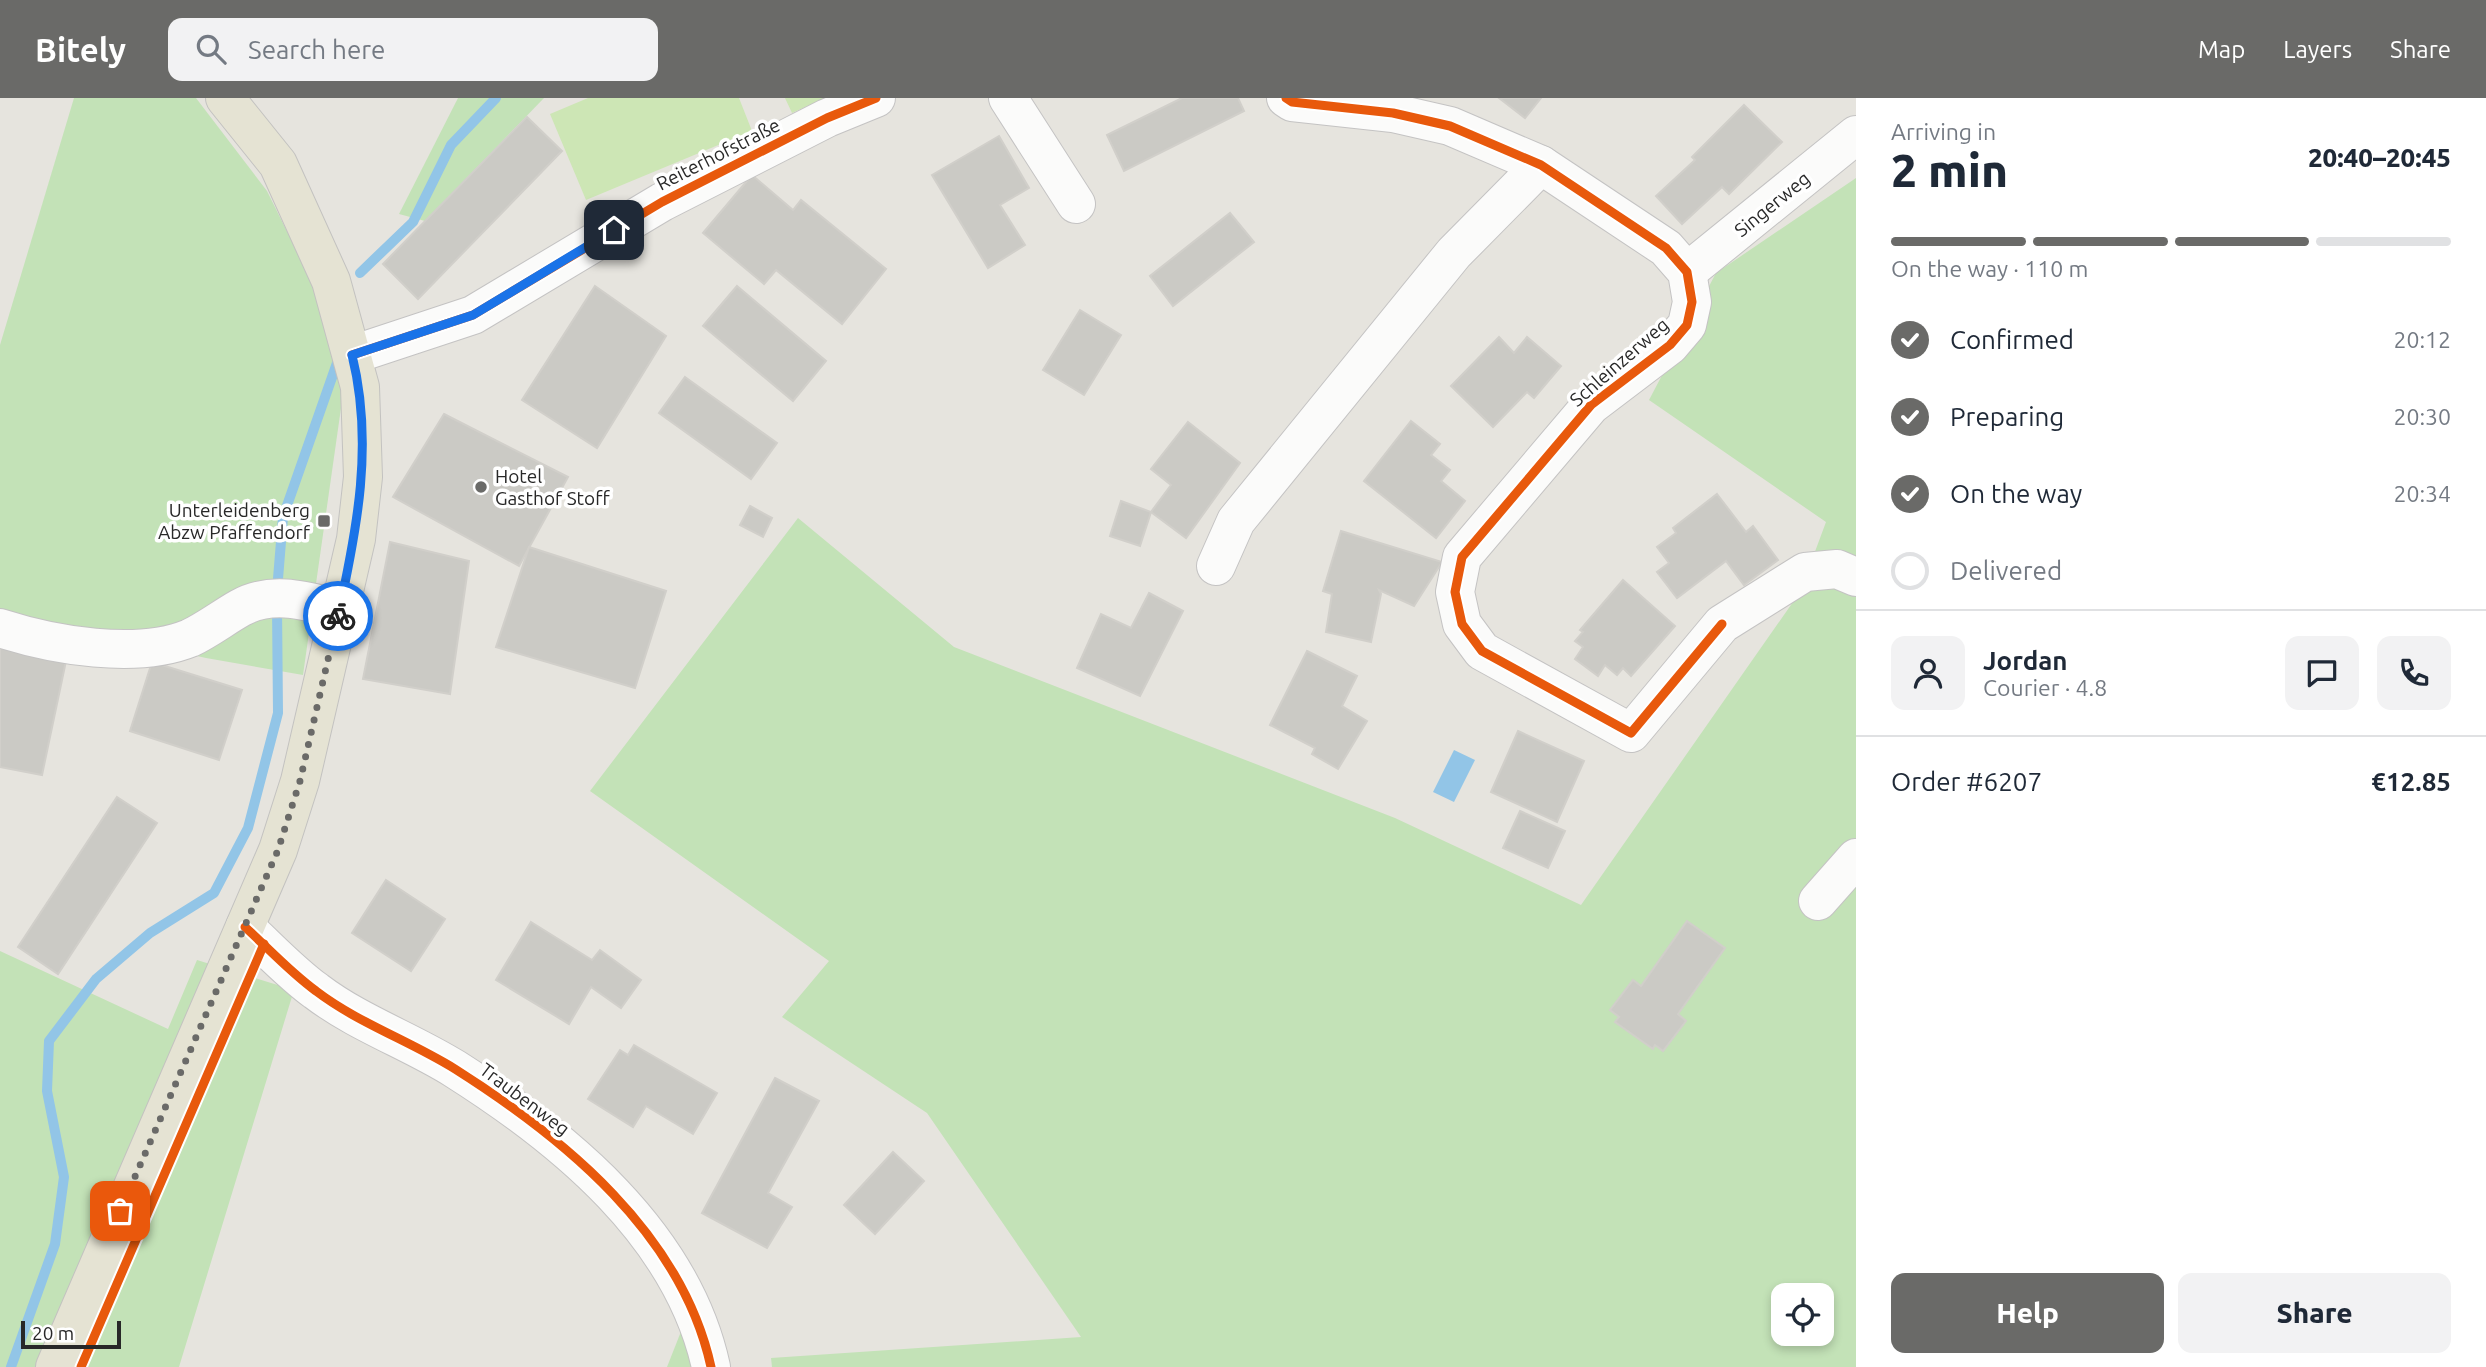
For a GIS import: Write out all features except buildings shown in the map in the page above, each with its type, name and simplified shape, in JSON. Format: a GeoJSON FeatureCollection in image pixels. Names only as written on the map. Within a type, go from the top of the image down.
{"type":"FeatureCollection","features":[{"type":"Feature","properties":{"kind":"main road"},"geometry":{"type":"LineString","coordinates":[[55,1367],[278,850],[300,781],[356,539],[363,477],[360,387],[331,281],[278,164],[225,98]]}},
{"type":"Feature","properties":{"kind":"street","name":"Reiterhofstraße"},"geometry":{"type":"LineString","coordinates":[[352,355],[473,315],[662,202],[827,118],[876,98]]}},
{"type":"Feature","properties":{"kind":"street"},"geometry":{"type":"LineString","coordinates":[[1008,98],[1076,204]]}},
{"type":"Feature","properties":{"kind":"street"},"geometry":{"type":"LineString","coordinates":[[1286,98],[1292,102],[1393,113],[1450,126],[1541,165],[1666,248],[1687,272]]}},
{"type":"Feature","properties":{"kind":"street","name":"Singerweg"},"geometry":{"type":"LineString","coordinates":[[1687,272],[1856,135]]}},
{"type":"Feature","properties":{"kind":"street"},"geometry":{"type":"LineString","coordinates":[[1216,566],[1236,521],[1454,253],[1541,165]]}},
{"type":"Feature","properties":{"kind":"street","name":"Schleinzerweg"},"geometry":{"type":"LineString","coordinates":[[1687,272],[1692,302],[1687,325],[1670,345],[1591,405],[1462,557],[1455,592],[1462,624],[1482,651],[1631,733],[1723,624],[1805,572],[1837,569],[1856,577]]}},
{"type":"Feature","properties":{"kind":"street"},"geometry":{"type":"LineString","coordinates":[[0,628],[89,647],[143,649],[189,638],[244,606],[280,598],[340,609]]}},
{"type":"Feature","properties":{"kind":"street"},"geometry":{"type":"LineString","coordinates":[[1818,901],[1856,858]]}},
{"type":"Feature","properties":{"kind":"street","name":"Traubenweg"},"geometry":{"type":"LineString","coordinates":[[245,927],[316,992],[454,1069],[528,1121],[603,1182],[666,1260],[695,1317],[711,1367]]}},
{"type":"Feature","properties":{"kind":"green space"},"geometry":{"type":"Polygon","coordinates":[[[74,98],[196,98],[267,191],[325,308],[343,394],[303,675],[206,658],[0,612],[0,345],[74,98]]]}},
{"type":"Feature","properties":{"kind":"green space"},"geometry":{"type":"Polygon","coordinates":[[[458,98],[544,98],[425,221],[399,214],[458,98]]]}},
{"type":"Feature","properties":{"kind":"green space"},"geometry":{"type":"Polygon","coordinates":[[[588,98],[739,98],[752,131],[586,200],[550,114],[588,98]]]}},
{"type":"Feature","properties":{"kind":"green space"},"geometry":{"type":"Polygon","coordinates":[[[785,98],[825,98],[792,113],[785,98]]]}},
{"type":"Feature","properties":{"kind":"green space"},"geometry":{"type":"Polygon","coordinates":[[[1856,178],[1856,1367],[772,1367],[771,1358],[1081,1337],[927,1113],[782,1017],[829,961],[590,791],[798,518],[954,647],[1395,818],[1581,905],[1800,592],[1826,522],[1649,400],[1716,273],[1856,178]]]}},
{"type":"Feature","properties":{"kind":"green space"},"geometry":{"type":"Polygon","coordinates":[[[0,951],[168,1029],[197,960],[294,990],[179,1367],[0,1367],[0,951]]]}},
{"type":"Feature","properties":{"kind":"green space"},"geometry":{"type":"Polygon","coordinates":[[[682,1329],[692,1367],[667,1367],[682,1329]]]}},
{"type":"Feature","properties":{"kind":"water"},"geometry":{"type":"Polygon","coordinates":[[[1454,750],[1475,760],[1454,802],[1433,792],[1454,750]]]}},
{"type":"Feature","properties":{"kind":"waterway"},"geometry":{"type":"LineString","coordinates":[[360,273],[413,222],[451,145],[496,98]]}},
{"type":"Feature","properties":{"kind":"waterway"},"geometry":{"type":"LineString","coordinates":[[277,591],[283,517],[337,363]]}},
{"type":"Feature","properties":{"kind":"waterway"},"geometry":{"type":"LineString","coordinates":[[11,1367],[55,1244],[64,1177],[47,1091],[49,1041],[96,979],[150,933],[214,893],[248,828],[278,713],[277,606]]}},
{"type":"Feature","properties":{"kind":"cycle path"},"geometry":{"type":"LineString","coordinates":[[352,355],[473,315],[662,202],[827,118],[876,98]]}},
{"type":"Feature","properties":{"kind":"cycle path"},"geometry":{"type":"LineString","coordinates":[[1286,98],[1292,102],[1393,113],[1450,126],[1541,165],[1666,248],[1687,272],[1692,302],[1687,325],[1670,345],[1591,405],[1462,557],[1455,592],[1462,624],[1482,651],[1631,733],[1722,624]]}},
{"type":"Feature","properties":{"kind":"cycle path"},"geometry":{"type":"LineString","coordinates":[[245,927],[316,991],[455,1069],[537,1126],[576,1159],[613,1194],[646,1232],[674,1274],[696,1319],[711,1367]]}},
{"type":"Feature","properties":{"kind":"cycle path"},"geometry":{"type":"LineString","coordinates":[[81,1367],[264,944]]}},
{"type":"Feature","properties":{"kind":"way so far"},"geometry":{"type":"LineString","coordinates":[[120,1211],[278,850],[300,781],[338,616]]}},
{"type":"Feature","properties":{"kind":"place","name":"Hotel Gasthof Stoff"},"geometry":{"type":"Point","coordinates":[481,487]}},
{"type":"Feature","properties":{"kind":"place","name":"Unterleidenberg Abzw Pfaffendorf"},"geometry":{"type":"Point","coordinates":[324,521]}},
{"type":"Feature","properties":{"kind":"route"},"geometry":{"type":"LineString","coordinates":[[338,616],[356,539],[363,477],[360,387],[352,355],[473,315],[614,230]]}}]}
